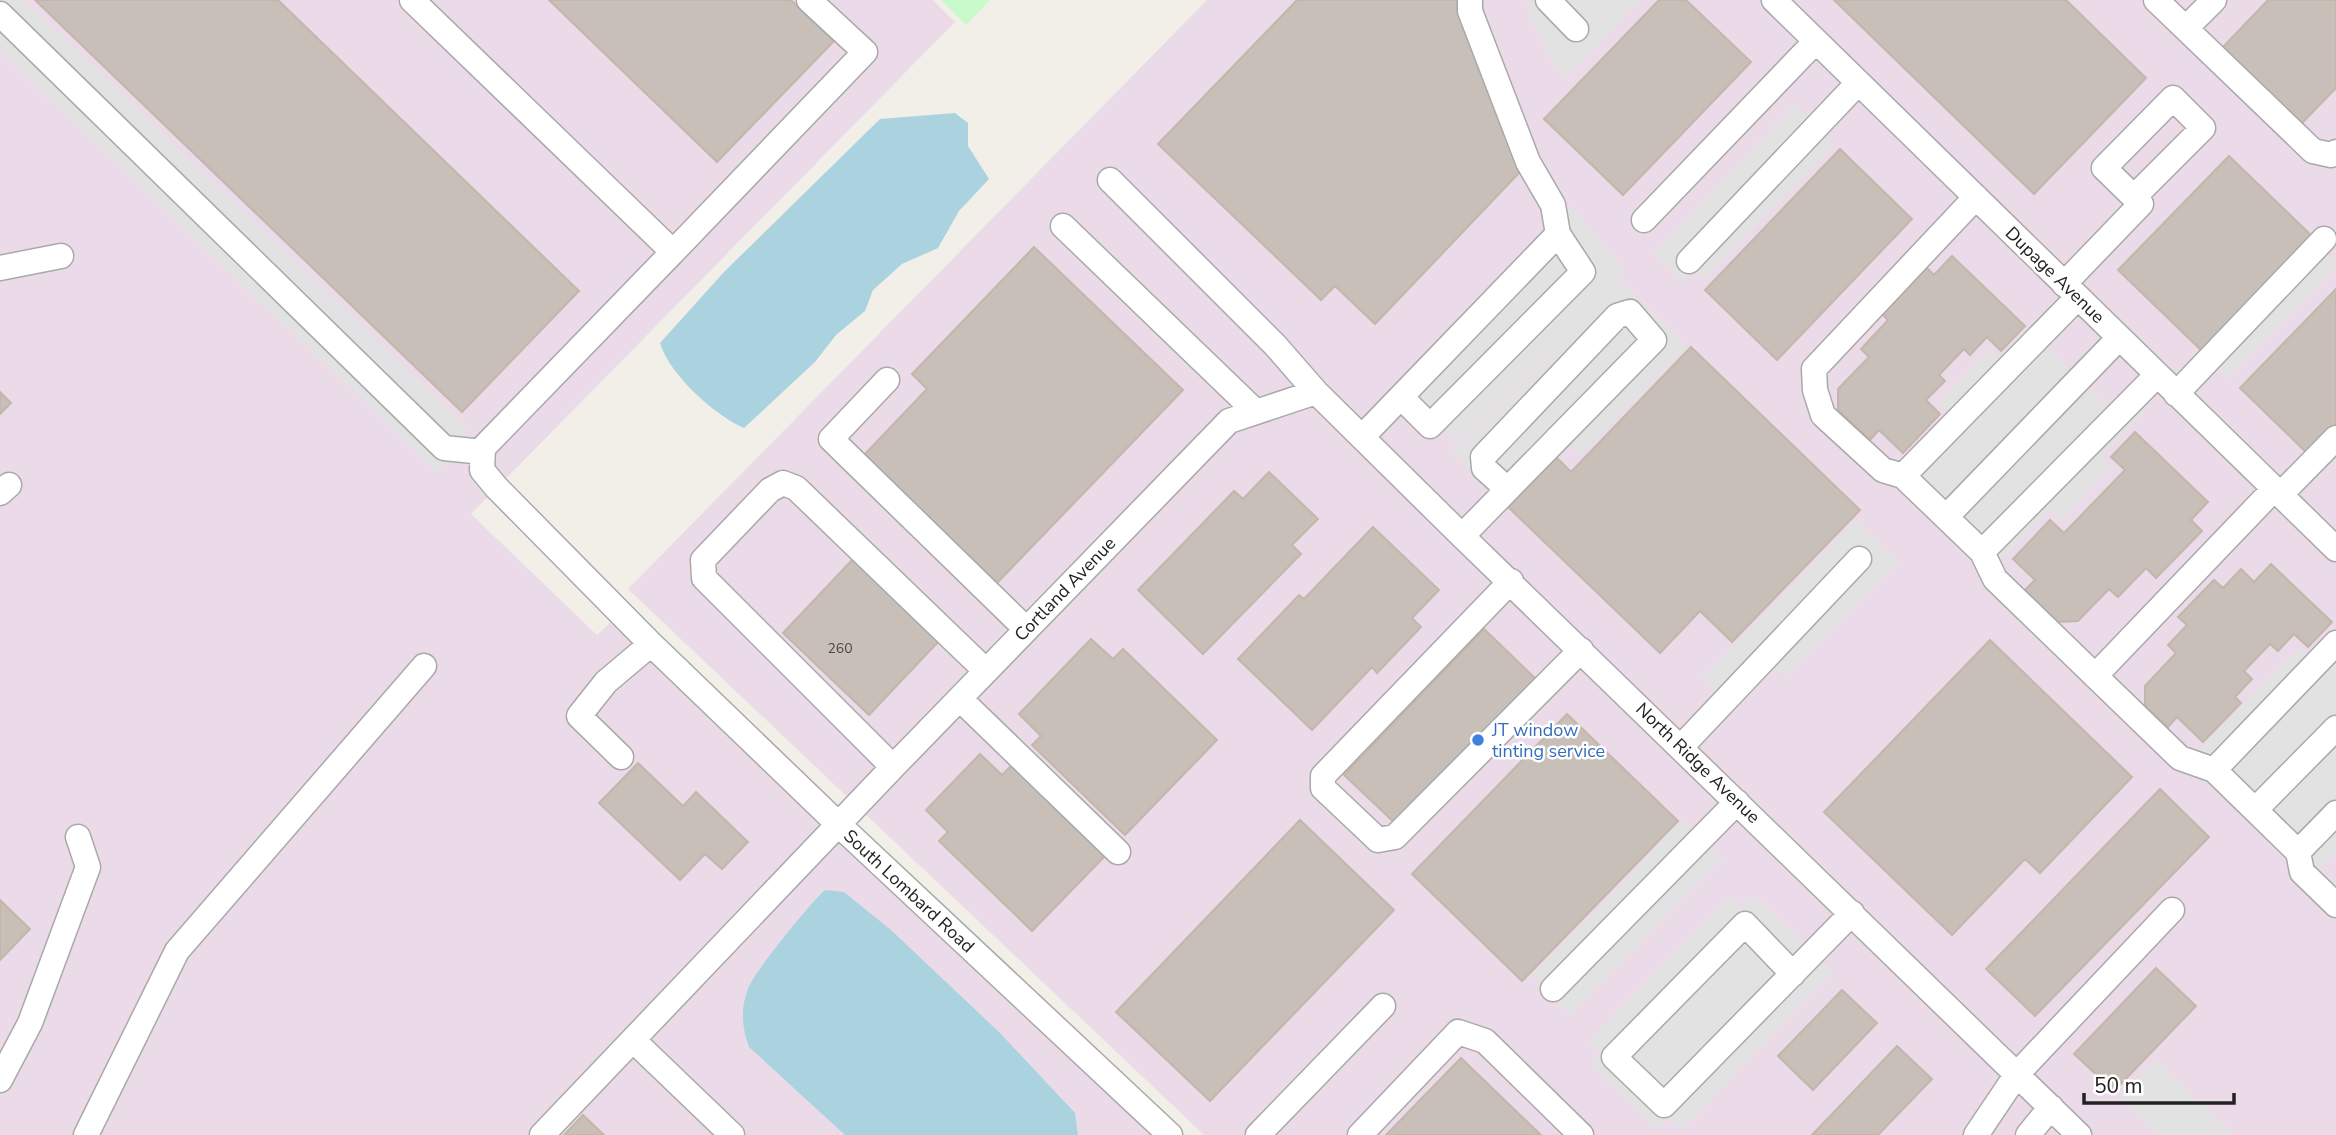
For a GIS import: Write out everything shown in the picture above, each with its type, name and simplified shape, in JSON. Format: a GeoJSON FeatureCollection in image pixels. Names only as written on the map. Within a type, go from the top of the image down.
{"type":"FeatureCollection","features":[{"type":"Feature","properties":{"kind":"street"},"geometry":{"type":"LineString","coordinates":[[412,0],[673,252]]}},
{"type":"Feature","properties":{"kind":"street"},"geometry":{"type":"LineString","coordinates":[[0,14],[444,448],[483,452],[483,448],[865,52],[809,0]]}},
{"type":"Feature","properties":{"kind":"street"},"geometry":{"type":"LineString","coordinates":[[1401,397],[1430,426],[1583,272],[1558,234],[1553,205],[1528,162],[1505,107],[1470,11],[1470,0]]}},
{"type":"Feature","properties":{"kind":"street"},"geometry":{"type":"LineString","coordinates":[[1548,0],[1576,29]]}},
{"type":"Feature","properties":{"kind":"street","name":"Dupage Avenue"},"geometry":{"type":"LineString","coordinates":[[1774,0],[2336,549]]}},
{"type":"Feature","properties":{"kind":"street"},"geometry":{"type":"LineString","coordinates":[[2156,0],[2313,151],[2331,155],[2336,152]]}},
{"type":"Feature","properties":{"kind":"street"},"geometry":{"type":"LineString","coordinates":[[2186,28],[2214,0]]}},
{"type":"Feature","properties":{"kind":"street"},"geometry":{"type":"LineString","coordinates":[[1644,220],[1816,41]]}},
{"type":"Feature","properties":{"kind":"street"},"geometry":{"type":"LineString","coordinates":[[1689,261],[1858,82]]}},
{"type":"Feature","properties":{"kind":"street"},"geometry":{"type":"LineString","coordinates":[[1903,476],[2071,291],[2141,204],[2104,169],[2173,99],[2203,128],[2134,197]]}},
{"type":"Feature","properties":{"kind":"street","name":"North Ridge Avenue"},"geometry":{"type":"LineString","coordinates":[[1110,180],[1462,536],[2079,1135]]}},
{"type":"Feature","properties":{"kind":"street"},"geometry":{"type":"LineString","coordinates":[[1976,197],[1814,369],[1815,390],[1823,415],[1883,470],[1903,476],[1982,552],[1995,579],[2180,758],[2214,770],[2298,852],[2302,872],[2336,905]]}},
{"type":"Feature","properties":{"kind":"street"},"geometry":{"type":"LineString","coordinates":[[1063,226],[1256,412]]}},
{"type":"Feature","properties":{"kind":"street"},"geometry":{"type":"LineString","coordinates":[[1362,437],[1558,234]]}},
{"type":"Feature","properties":{"kind":"street"},"geometry":{"type":"LineString","coordinates":[[2176,394],[2324,239]]}},
{"type":"Feature","properties":{"kind":"street"},"geometry":{"type":"LineString","coordinates":[[0,268],[61,256]]}},
{"type":"Feature","properties":{"kind":"street"},"geometry":{"type":"LineString","coordinates":[[1462,536],[1654,340],[1630,312],[1617,316],[1483,457],[1485,468],[1507,489]]}},
{"type":"Feature","properties":{"kind":"street"},"geometry":{"type":"LineString","coordinates":[[1945,517],[2119,338]]}},
{"type":"Feature","properties":{"kind":"street"},"geometry":{"type":"LineString","coordinates":[[1982,552],[2157,375]]}},
{"type":"Feature","properties":{"kind":"street"},"geometry":{"type":"LineString","coordinates":[[887,380],[831,439],[1026,629]]}},
{"type":"Feature","properties":{"kind":"street","name":"Cortland Avenue"},"geometry":{"type":"LineString","coordinates":[[542,1135],[838,824],[1229,421],[1317,392]]}},
{"type":"Feature","properties":{"kind":"street"},"geometry":{"type":"LineString","coordinates":[[2095,676],[2277,492],[2336,438]]}},
{"type":"Feature","properties":{"kind":"street","name":"South Lombard Road"},"geometry":{"type":"LineString","coordinates":[[483,452],[482,470],[496,487],[651,643],[838,824],[1166,1133]]}},
{"type":"Feature","properties":{"kind":"street"},"geometry":{"type":"LineString","coordinates":[[893,767],[704,578],[703,560],[770,490],[783,483],[796,488],[986,671]]}},
{"type":"Feature","properties":{"kind":"street"},"geometry":{"type":"LineString","coordinates":[[1681,747],[1859,559]]}},
{"type":"Feature","properties":{"kind":"street"},"geometry":{"type":"LineString","coordinates":[[1511,582],[1324,776],[1323,788],[1378,840],[1395,837],[1581,650]]}},
{"type":"Feature","properties":{"kind":"street"},"geometry":{"type":"LineString","coordinates":[[621,757],[579,716],[606,682],[651,643]]}},
{"type":"Feature","properties":{"kind":"street"},"geometry":{"type":"LineString","coordinates":[[2214,770],[2336,643]]}},
{"type":"Feature","properties":{"kind":"street"},"geometry":{"type":"LineString","coordinates":[[86,1135],[177,951],[424,666]]}},
{"type":"Feature","properties":{"kind":"street"},"geometry":{"type":"LineString","coordinates":[[960,698],[1118,852]]}},
{"type":"Feature","properties":{"kind":"street"},"geometry":{"type":"LineString","coordinates":[[2255,810],[2336,728]]}},
{"type":"Feature","properties":{"kind":"street"},"geometry":{"type":"LineString","coordinates":[[1553,989],[1737,802]]}},
{"type":"Feature","properties":{"kind":"street"},"geometry":{"type":"LineString","coordinates":[[2298,852],[2336,813]]}},
{"type":"Feature","properties":{"kind":"street"},"geometry":{"type":"LineString","coordinates":[[0,1080],[30,1023],[88,867],[78,837]]}},
{"type":"Feature","properties":{"kind":"street"},"geometry":{"type":"LineString","coordinates":[[1976,1135],[2017,1074],[2172,911]]}},
{"type":"Feature","properties":{"kind":"street"},"geometry":{"type":"LineString","coordinates":[[1793,974],[1745,923],[1614,1057],[1664,1105],[1793,974],[1852,913]]}},
{"type":"Feature","properties":{"kind":"street"},"geometry":{"type":"LineString","coordinates":[[1258,1135],[1383,1006]]}},
{"type":"Feature","properties":{"kind":"street"},"geometry":{"type":"LineString","coordinates":[[1360,1135],[1458,1032],[1485,1041],[1581,1135]]}},
{"type":"Feature","properties":{"kind":"street"},"geometry":{"type":"LineString","coordinates":[[633,1040],[732,1135]]}},
{"type":"Feature","properties":{"kind":"street"},"geometry":{"type":"LineString","coordinates":[[2028,1135],[2051,1107]]}},
{"type":"Feature","properties":{"kind":"shaded area"},"geometry":{"type":"Polygon","coordinates":[[[0,0],[933,0],[955,22],[471,514],[597,635],[615,618],[1152,1135],[0,1135],[0,0]]]}},
{"type":"Feature","properties":{"kind":"shaded area"},"geometry":{"type":"Polygon","coordinates":[[[0,0],[24,0],[468,428],[438,473],[0,51],[0,0]]]}},
{"type":"Feature","properties":{"kind":"shaded area"},"geometry":{"type":"Polygon","coordinates":[[[1207,0],[2336,0],[2336,1135],[1204,1135],[628,589],[1207,0]]]}},
{"type":"Feature","properties":{"kind":"shaded area"},"geometry":{"type":"Polygon","coordinates":[[[1527,0],[1640,0],[1566,77],[1558,71],[1531,18],[1527,0]]]}},
{"type":"Feature","properties":{"kind":"shaded area"},"geometry":{"type":"Polygon","coordinates":[[[1795,106],[1834,144],[1703,280],[1693,270],[1682,281],[1654,253],[1795,106]]]}},
{"type":"Feature","properties":{"kind":"shaded area"},"geometry":{"type":"Polygon","coordinates":[[[1570,205],[1624,270],[1457,440],[1392,390],[1570,205]]]}},
{"type":"Feature","properties":{"kind":"shaded area"},"geometry":{"type":"Polygon","coordinates":[[[2313,240],[2336,262],[2336,267],[2228,377],[2203,353],[2313,240]]]}},
{"type":"Feature","properties":{"kind":"shaded area"},"geometry":{"type":"Polygon","coordinates":[[[1617,279],[1687,347],[1581,455],[1568,442],[1506,505],[1451,451],[1617,279]]]}},
{"type":"Feature","properties":{"kind":"shaded area"},"geometry":{"type":"Polygon","coordinates":[[[2062,331],[2047,347],[2112,410],[2128,395],[2145,412],[2102,456],[2112,466],[2060,520],[2050,510],[1987,574],[1905,489],[1949,413],[1939,403],[1991,349],[2001,359],[2062,331]]]}},
{"type":"Feature","properties":{"kind":"shaded area"},"geometry":{"type":"Polygon","coordinates":[[[1855,520],[1898,562],[1787,676],[1774,666],[1733,707],[1702,677],[1855,520]]]}},
{"type":"Feature","properties":{"kind":"shaded area"},"geometry":{"type":"Polygon","coordinates":[[[2336,630],[2336,851],[2304,887],[2282,852],[2216,790],[2195,777],[2192,779],[2182,768],[2299,648],[2310,657],[2336,630]]]}},
{"type":"Feature","properties":{"kind":"shaded area"},"geometry":{"type":"Polygon","coordinates":[[[1682,820],[1722,859],[1570,1015],[1530,976],[1682,820]]]}},
{"type":"Feature","properties":{"kind":"shaded area"},"geometry":{"type":"Polygon","coordinates":[[[1730,896],[1742,907],[1754,896],[1833,972],[1681,1130],[1669,1118],[1658,1129],[1590,1064],[1601,1053],[1590,1041],[1730,896]]]}},
{"type":"Feature","properties":{"kind":"shaded area"},"geometry":{"type":"Polygon","coordinates":[[[2155,1060],[2234,1135],[2158,1135],[2119,1097],[2155,1060]]]}},
{"type":"Feature","properties":{"kind":"green space"},"geometry":{"type":"Polygon","coordinates":[[[941,0],[990,0],[966,25],[941,0]]]}},
{"type":"Feature","properties":{"kind":"water"},"geometry":{"type":"Polygon","coordinates":[[[955,113],[968,123],[968,146],[989,179],[959,211],[938,248],[902,264],[873,290],[865,311],[836,335],[815,362],[744,428],[719,414],[694,392],[673,368],[660,343],[724,272],[880,119],[955,113]]]}},
{"type":"Feature","properties":{"kind":"water"},"geometry":{"type":"Polygon","coordinates":[[[825,890],[844,892],[891,930],[1000,1033],[1075,1113],[1078,1135],[845,1135],[749,1047],[743,1018],[748,989],[783,938],[825,890]]]}},
{"type":"Feature","properties":{"kind":"building"},"geometry":{"type":"Polygon","coordinates":[[[35,0],[278,0],[579,291],[462,412],[35,0]]]}},
{"type":"Feature","properties":{"kind":"building"},"geometry":{"type":"Polygon","coordinates":[[[549,0],[791,0],[834,41],[717,162],[549,0]]]}},
{"type":"Feature","properties":{"kind":"building"},"geometry":{"type":"Polygon","coordinates":[[[1297,0],[1460,0],[1520,172],[1375,324],[1335,286],[1321,300],[1158,144],[1297,0]]]}},
{"type":"Feature","properties":{"kind":"building"},"geometry":{"type":"Polygon","coordinates":[[[1659,0],[1686,0],[1751,62],[1623,195],[1544,119],[1659,0]]]}},
{"type":"Feature","properties":{"kind":"building"},"geometry":{"type":"Polygon","coordinates":[[[1834,0],[2066,0],[2146,78],[2034,194],[1834,0]]]}},
{"type":"Feature","properties":{"kind":"building"},"geometry":{"type":"Polygon","coordinates":[[[2268,0],[2336,0],[2336,88],[2301,124],[2222,48],[2268,0]]]}},
{"type":"Feature","properties":{"kind":"building"},"geometry":{"type":"Polygon","coordinates":[[[1840,149],[1912,219],[1777,360],[1705,290],[1840,149]]]}},
{"type":"Feature","properties":{"kind":"building"},"geometry":{"type":"Polygon","coordinates":[[[2229,156],[2313,237],[2202,351],[2118,270],[2229,156]]]}},
{"type":"Feature","properties":{"kind":"building"},"geometry":{"type":"Polygon","coordinates":[[[1034,247],[1183,390],[997,583],[864,455],[927,389],[912,374],[1034,247]]]}},
{"type":"Feature","properties":{"kind":"building"},"geometry":{"type":"Polygon","coordinates":[[[1952,256],[2025,326],[2001,351],[1987,337],[1970,355],[1964,349],[1939,375],[1945,381],[1926,400],[1940,414],[1903,453],[1879,430],[1870,440],[1838,410],[1838,389],[1869,357],[1861,349],[1888,320],[1879,311],[1924,265],[1934,275],[1952,256]]]}},
{"type":"Feature","properties":{"kind":"building"},"geometry":{"type":"Polygon","coordinates":[[[2336,289],[2336,425],[2308,454],[2240,388],[2336,289]]]}},
{"type":"Feature","properties":{"kind":"building"},"geometry":{"type":"Polygon","coordinates":[[[1691,347],[1860,510],[1732,642],[1700,611],[1660,653],[1507,506],[1555,456],[1571,472],[1691,347]]]}},
{"type":"Feature","properties":{"kind":"building"},"geometry":{"type":"Polygon","coordinates":[[[0,392],[11,403],[0,414],[0,392]]]}},
{"type":"Feature","properties":{"kind":"building"},"geometry":{"type":"Polygon","coordinates":[[[2135,432],[2208,502],[2191,520],[2202,531],[2156,578],[2146,568],[2118,597],[2109,589],[2078,621],[2058,622],[2025,590],[2035,580],[2013,559],[2050,520],[2064,533],[2125,470],[2111,457],[2135,432]]]}},
{"type":"Feature","properties":{"kind":"building"},"geometry":{"type":"Polygon","coordinates":[[[1269,472],[1318,519],[1292,545],[1301,554],[1203,654],[1138,590],[1234,491],[1243,499],[1269,472]]]}},
{"type":"Feature","properties":{"kind":"building"},"geometry":{"type":"Polygon","coordinates":[[[1373,527],[1439,590],[1412,618],[1421,627],[1377,673],[1372,667],[1312,730],[1238,659],[1299,595],[1304,599],[1373,527]]]}},
{"type":"Feature","properties":{"kind":"building"},"geometry":{"type":"Polygon","coordinates":[[[853,559],[939,641],[869,715],[783,633],[853,559]]]}},
{"type":"Feature","properties":{"kind":"building"},"geometry":{"type":"Polygon","coordinates":[[[2271,564],[2332,622],[2308,647],[2294,634],[2278,651],[2270,644],[2244,671],[2252,679],[2235,697],[2241,703],[2203,742],[2177,717],[2168,727],[2145,706],[2145,686],[2176,653],[2168,645],[2187,625],[2178,617],[2214,580],[2223,588],[2241,569],[2254,582],[2271,564]]]}},
{"type":"Feature","properties":{"kind":"building"},"geometry":{"type":"Polygon","coordinates":[[[1484,629],[1538,681],[1398,826],[1344,775],[1484,629]]]}},
{"type":"Feature","properties":{"kind":"building"},"geometry":{"type":"Polygon","coordinates":[[[1091,639],[1113,659],[1123,649],[1217,740],[1125,835],[1032,745],[1041,736],[1019,714],[1091,639]]]}},
{"type":"Feature","properties":{"kind":"building"},"geometry":{"type":"Polygon","coordinates":[[[1990,640],[2132,777],[2040,873],[2025,859],[1952,935],[1824,812],[1990,640]]]}},
{"type":"Feature","properties":{"kind":"building"},"geometry":{"type":"Polygon","coordinates":[[[1567,714],[1678,821],[1522,981],[1412,874],[1567,714]]]}},
{"type":"Feature","properties":{"kind":"building"},"geometry":{"type":"Polygon","coordinates":[[[980,754],[1002,775],[1012,765],[1106,855],[1032,931],[939,841],[948,832],[926,810],[980,754]]]}},
{"type":"Feature","properties":{"kind":"building"},"geometry":{"type":"Polygon","coordinates":[[[638,763],[683,806],[696,792],[748,842],[722,869],[705,854],[680,880],[599,803],[638,763]]]}},
{"type":"Feature","properties":{"kind":"building"},"geometry":{"type":"Polygon","coordinates":[[[2160,789],[2209,837],[2035,1016],[1986,969],[2160,789]]]}},
{"type":"Feature","properties":{"kind":"building"},"geometry":{"type":"Polygon","coordinates":[[[1300,820],[1394,910],[1210,1101],[1116,1012],[1300,820]]]}},
{"type":"Feature","properties":{"kind":"building"},"geometry":{"type":"Polygon","coordinates":[[[0,900],[30,929],[0,960],[0,900]]]}},
{"type":"Feature","properties":{"kind":"building"},"geometry":{"type":"Polygon","coordinates":[[[2156,968],[2196,1006],[2114,1091],[2074,1054],[2156,968]]]}},
{"type":"Feature","properties":{"kind":"building"},"geometry":{"type":"Polygon","coordinates":[[[1842,990],[1877,1023],[1813,1090],[1778,1056],[1842,990]]]}},
{"type":"Feature","properties":{"kind":"building"},"geometry":{"type":"Polygon","coordinates":[[[1897,1046],[1932,1079],[1878,1135],[1812,1135],[1897,1046]]]}},
{"type":"Feature","properties":{"kind":"building"},"geometry":{"type":"Polygon","coordinates":[[[1461,1058],[1541,1135],[1386,1135],[1461,1058]]]}},
{"type":"Feature","properties":{"kind":"building"},"geometry":{"type":"Polygon","coordinates":[[[583,1115],[604,1135],[564,1135],[583,1115]]]}},
{"type":"Feature","properties":{"kind":"place","name":"JT window tinting service"},"geometry":{"type":"Point","coordinates":[1478,740]}}]}
